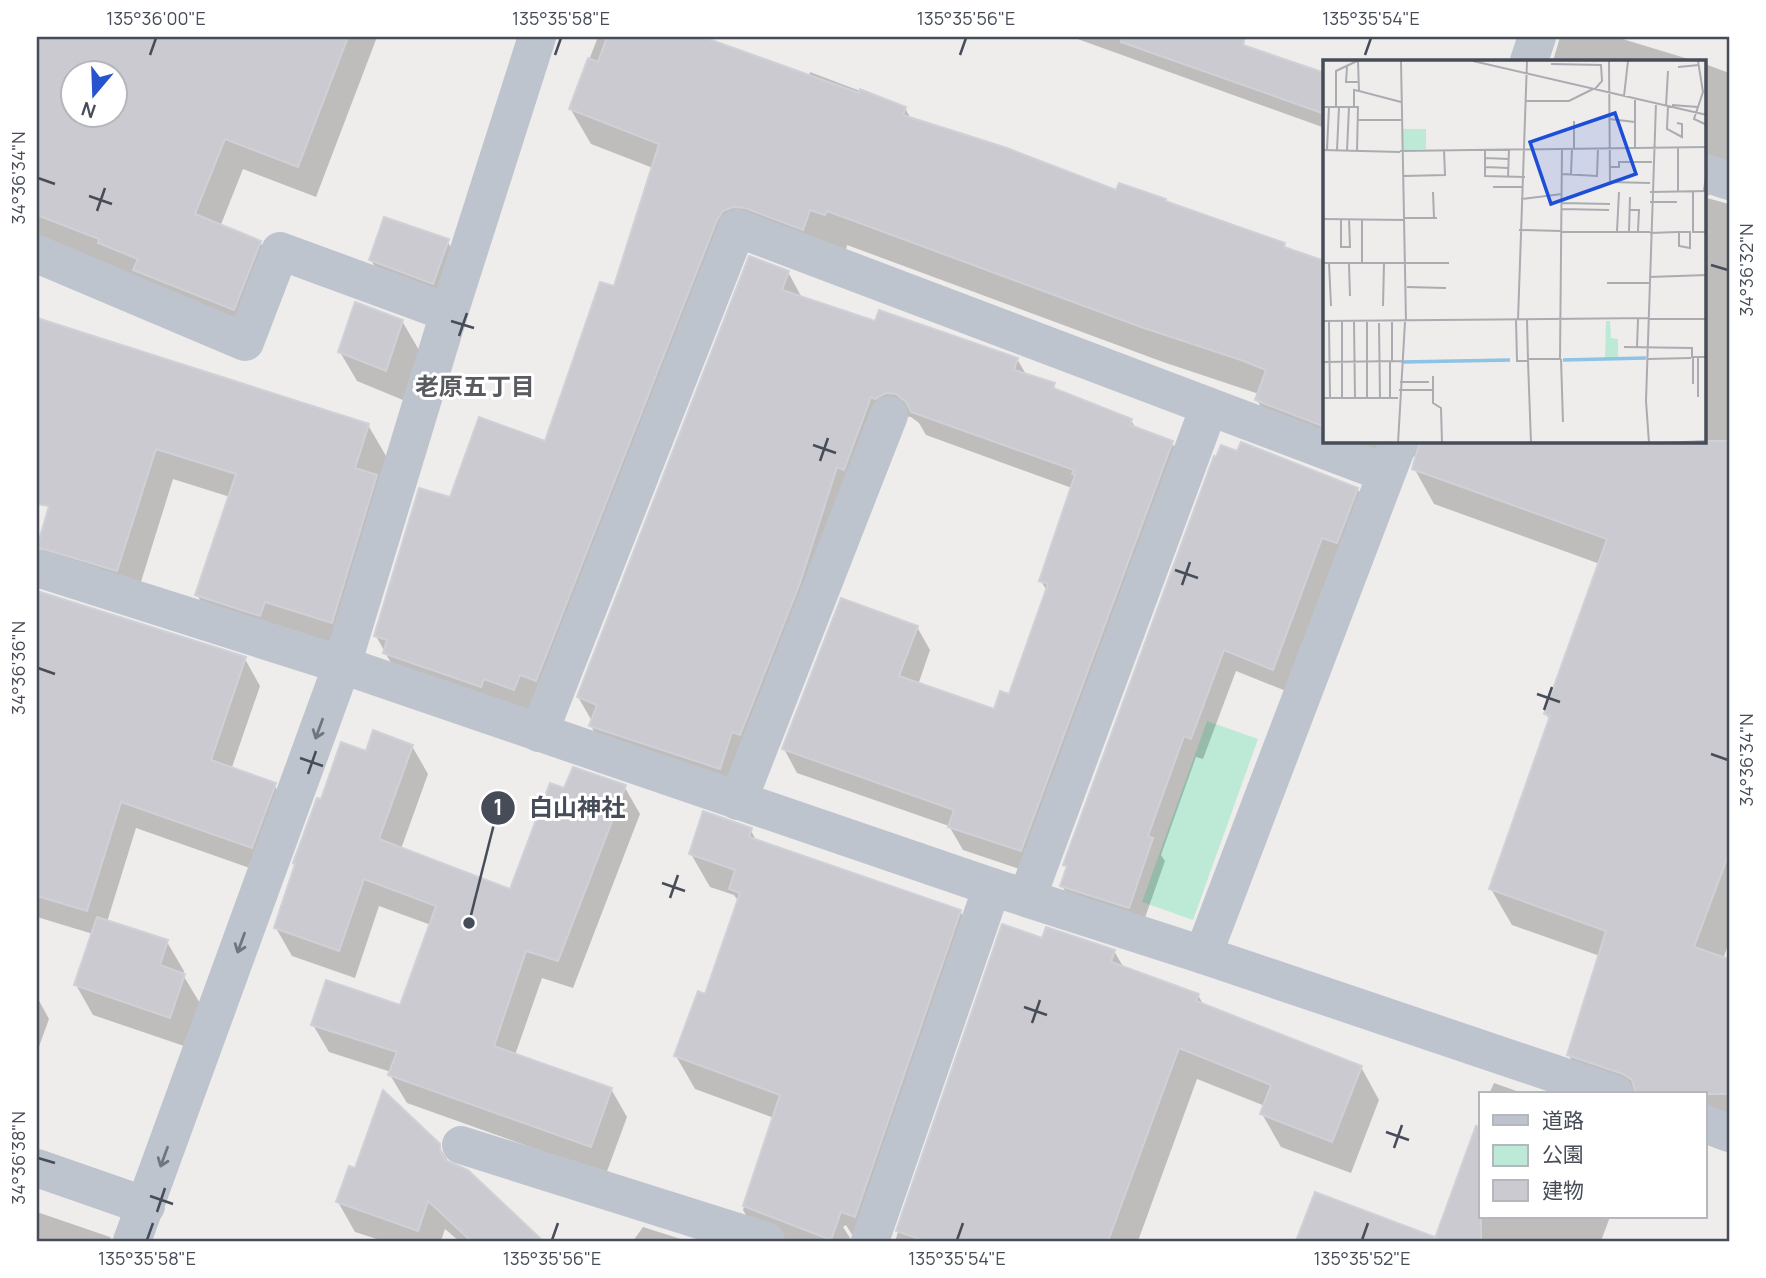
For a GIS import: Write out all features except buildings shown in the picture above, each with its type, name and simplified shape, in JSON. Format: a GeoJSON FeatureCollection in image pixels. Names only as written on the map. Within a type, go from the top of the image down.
{"type":"FeatureCollection","features":[{"type":"Feature","properties":{"kind":"street"},"geometry":{"type":"LineString","coordinates":[[132,1241],[342,665],[449,313],[537,37]]}},
{"type":"Feature","properties":{"kind":"street"},"geometry":{"type":"LineString","coordinates":[[1529,60],[1538,37]]}},
{"type":"Feature","properties":{"kind":"street"},"geometry":{"type":"LineString","coordinates":[[1706,173],[1729,181]]}},
{"type":"Feature","properties":{"kind":"street"},"geometry":{"type":"LineString","coordinates":[[539,733],[737,228],[1209,407],[1323,438]]}},
{"type":"Feature","properties":{"kind":"street"},"geometry":{"type":"LineString","coordinates":[[37,254],[245,342],[280,251],[449,313]]}},
{"type":"Feature","properties":{"kind":"street"},"geometry":{"type":"LineString","coordinates":[[870,1241],[1009,893],[1209,407]]}},
{"type":"Feature","properties":{"kind":"street"},"geometry":{"type":"LineString","coordinates":[[738,801],[888,415]]}},
{"type":"Feature","properties":{"kind":"street"},"geometry":{"type":"LineString","coordinates":[[1203,956],[1392,457],[1341,443]]}},
{"type":"Feature","properties":{"kind":"street"},"geometry":{"type":"LineString","coordinates":[[37,568],[342,665],[1009,893],[1609,1092]]}},
{"type":"Feature","properties":{"kind":"street"},"geometry":{"type":"LineString","coordinates":[[1706,1124],[1729,1133]]}},
{"type":"Feature","properties":{"kind":"street"},"geometry":{"type":"LineString","coordinates":[[461,1145],[766,1241]]}},
{"type":"Feature","properties":{"kind":"street"},"geometry":{"type":"LineString","coordinates":[[37,1168],[146,1206]]}},
{"type":"Feature","properties":{"kind":"green space"},"geometry":{"type":"Polygon","coordinates":[[[1207,721],[1258,739],[1193,920],[1142,902],[1207,721]]]}},
{"type":"Feature","properties":{"kind":"place","name":"白山神社"},"geometry":{"type":"Point","coordinates":[469,923]}},
{"type":"Feature","properties":{"kind":"district","name":"老原五丁目"},"geometry":{"type":"Point","coordinates":[475,387]}}]}
